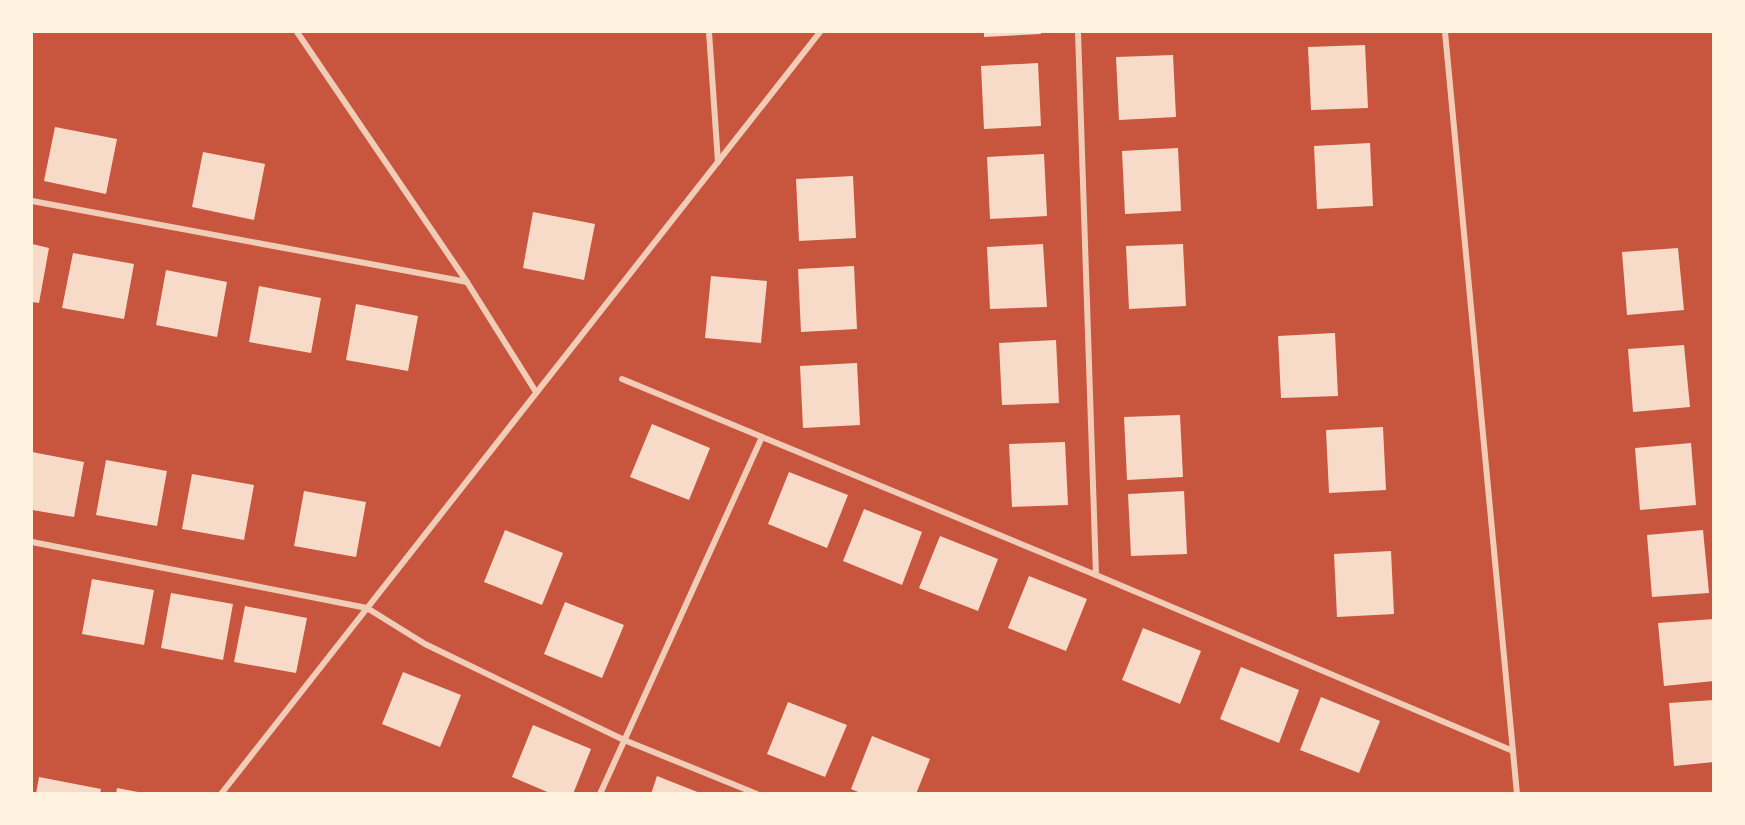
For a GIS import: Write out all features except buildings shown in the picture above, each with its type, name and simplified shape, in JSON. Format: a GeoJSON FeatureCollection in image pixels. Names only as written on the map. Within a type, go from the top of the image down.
{"type":"FeatureCollection","features":[{"type":"Feature","properties":{"kind":"street"},"geometry":{"type":"LineString","coordinates":[[297,32],[467,282],[536,392]]}},
{"type":"Feature","properties":{"kind":"street"},"geometry":{"type":"LineString","coordinates":[[709,32],[718,162]]}},
{"type":"Feature","properties":{"kind":"street"},"geometry":{"type":"LineString","coordinates":[[221,794],[820,32]]}},
{"type":"Feature","properties":{"kind":"street"},"geometry":{"type":"LineString","coordinates":[[1078,32],[1096,575]]}},
{"type":"Feature","properties":{"kind":"street"},"geometry":{"type":"LineString","coordinates":[[1445,32],[1517,794]]}},
{"type":"Feature","properties":{"kind":"street"},"geometry":{"type":"LineString","coordinates":[[32,201],[467,282]]}},
{"type":"Feature","properties":{"kind":"street"},"geometry":{"type":"LineString","coordinates":[[622,380],[1096,575],[1513,751]]}},
{"type":"Feature","properties":{"kind":"street"},"geometry":{"type":"LineString","coordinates":[[600,794],[762,437]]}},
{"type":"Feature","properties":{"kind":"street"},"geometry":{"type":"LineString","coordinates":[[32,542],[367,608],[424,644],[624,740],[757,794]]}}]}
